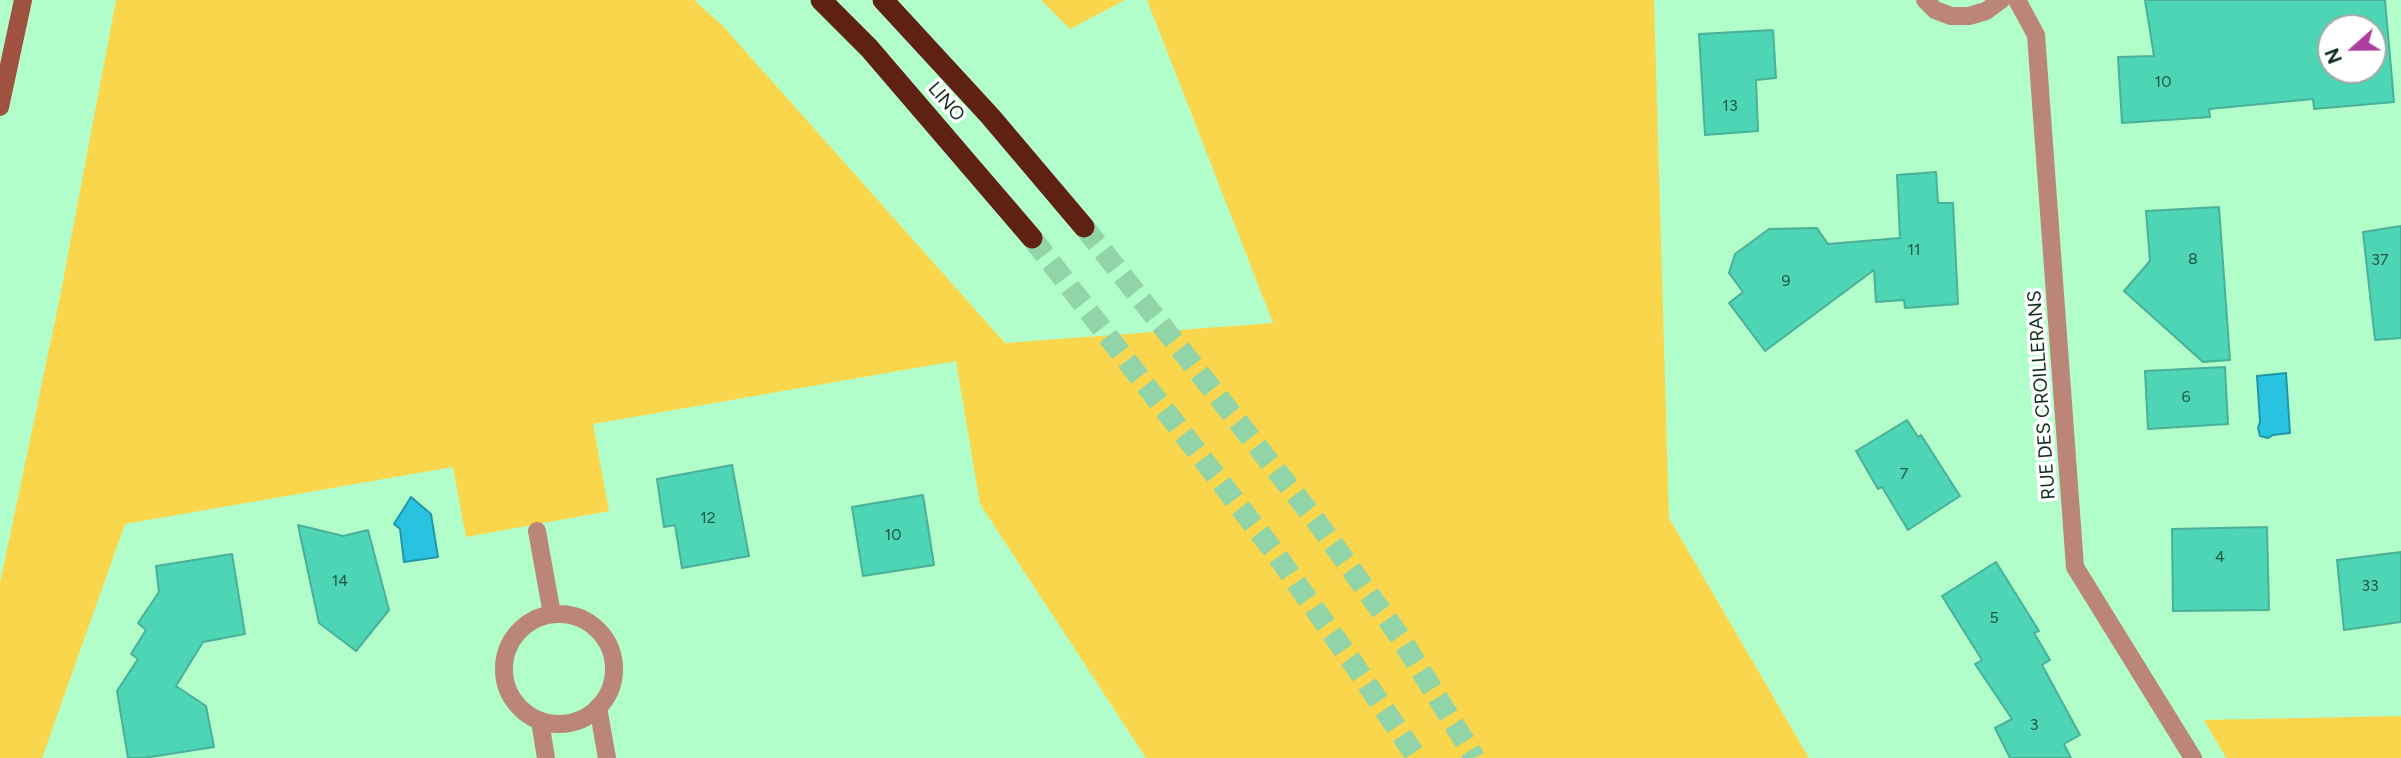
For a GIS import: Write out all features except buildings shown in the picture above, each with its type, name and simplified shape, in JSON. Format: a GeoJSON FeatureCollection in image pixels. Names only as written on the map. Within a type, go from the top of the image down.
{"type":"FeatureCollection","features":[{"type":"Feature","properties":{"kind":"highway","name":"LINO"},"geometry":{"type":"LineString","coordinates":[[821,0],[869,48],[1032,238]]}},
{"type":"Feature","properties":{"kind":"highway","name":"LINO"},"geometry":{"type":"LineString","coordinates":[[883,0],[990,116],[1084,227]]}},
{"type":"Feature","properties":{"kind":"street"},"geometry":{"type":"LineString","coordinates":[[0,107],[23,0]]}},
{"type":"Feature","properties":{"kind":"street"},"geometry":{"type":"LineString","coordinates":[[1925,0],[1943,13],[1969,16],[1986,11],[2001,0]]}},
{"type":"Feature","properties":{"kind":"street","name":"RUE DES CROILLERANS"},"geometry":{"type":"LineString","coordinates":[[2017,0],[2036,35],[2075,567],[2193,758]]}},
{"type":"Feature","properties":{"kind":"street"},"geometry":{"type":"LineString","coordinates":[[537,531],[552,614]]}},
{"type":"Feature","properties":{"kind":"street"},"geometry":{"type":"LineString","coordinates":[[552,614],[569,615],[586,621],[600,633],[610,649],[614,666],[612,684],[598,707],[576,722],[558,724],[540,721],[524,712],[512,698],[505,681],[504,663],[509,645],[519,630],[534,619],[552,614]]}},
{"type":"Feature","properties":{"kind":"street"},"geometry":{"type":"LineString","coordinates":[[598,707],[607,758]]}},
{"type":"Feature","properties":{"kind":"street"},"geometry":{"type":"LineString","coordinates":[[540,721],[546,758]]}},
{"type":"Feature","properties":{"kind":"shaded area"},"geometry":{"type":"Polygon","coordinates":[[[116,0],[694,0],[722,25],[1005,343],[1273,323],[1147,0],[1654,0],[1669,518],[1809,758],[1146,758],[980,504],[956,361],[593,424],[609,511],[466,537],[453,467],[125,524],[42,758],[0,758],[0,583],[60,297],[116,0]]]}},
{"type":"Feature","properties":{"kind":"shaded area"},"geometry":{"type":"Polygon","coordinates":[[[1041,0],[1125,0],[1070,29],[1041,0]]]}},
{"type":"Feature","properties":{"kind":"shaded area"},"geometry":{"type":"Polygon","coordinates":[[[2401,716],[2401,758],[2226,758],[2204,720],[2401,716]]]}},
{"type":"Feature","properties":{"kind":"water"},"geometry":{"type":"Polygon","coordinates":[[[2286,373],[2290,433],[2268,438],[2260,436],[2257,376],[2286,373]]]}},
{"type":"Feature","properties":{"kind":"water"},"geometry":{"type":"Polygon","coordinates":[[[411,497],[431,514],[438,557],[404,562],[400,529],[394,524],[411,497]]]}},
{"type":"Feature","properties":{"kind":"tunnel"},"geometry":{"type":"LineString","coordinates":[[1084,227],[1317,522],[1400,637],[1475,758]]}},
{"type":"Feature","properties":{"kind":"tunnel"},"geometry":{"type":"LineString","coordinates":[[1032,238],[1273,550],[1417,758]]}}]}
